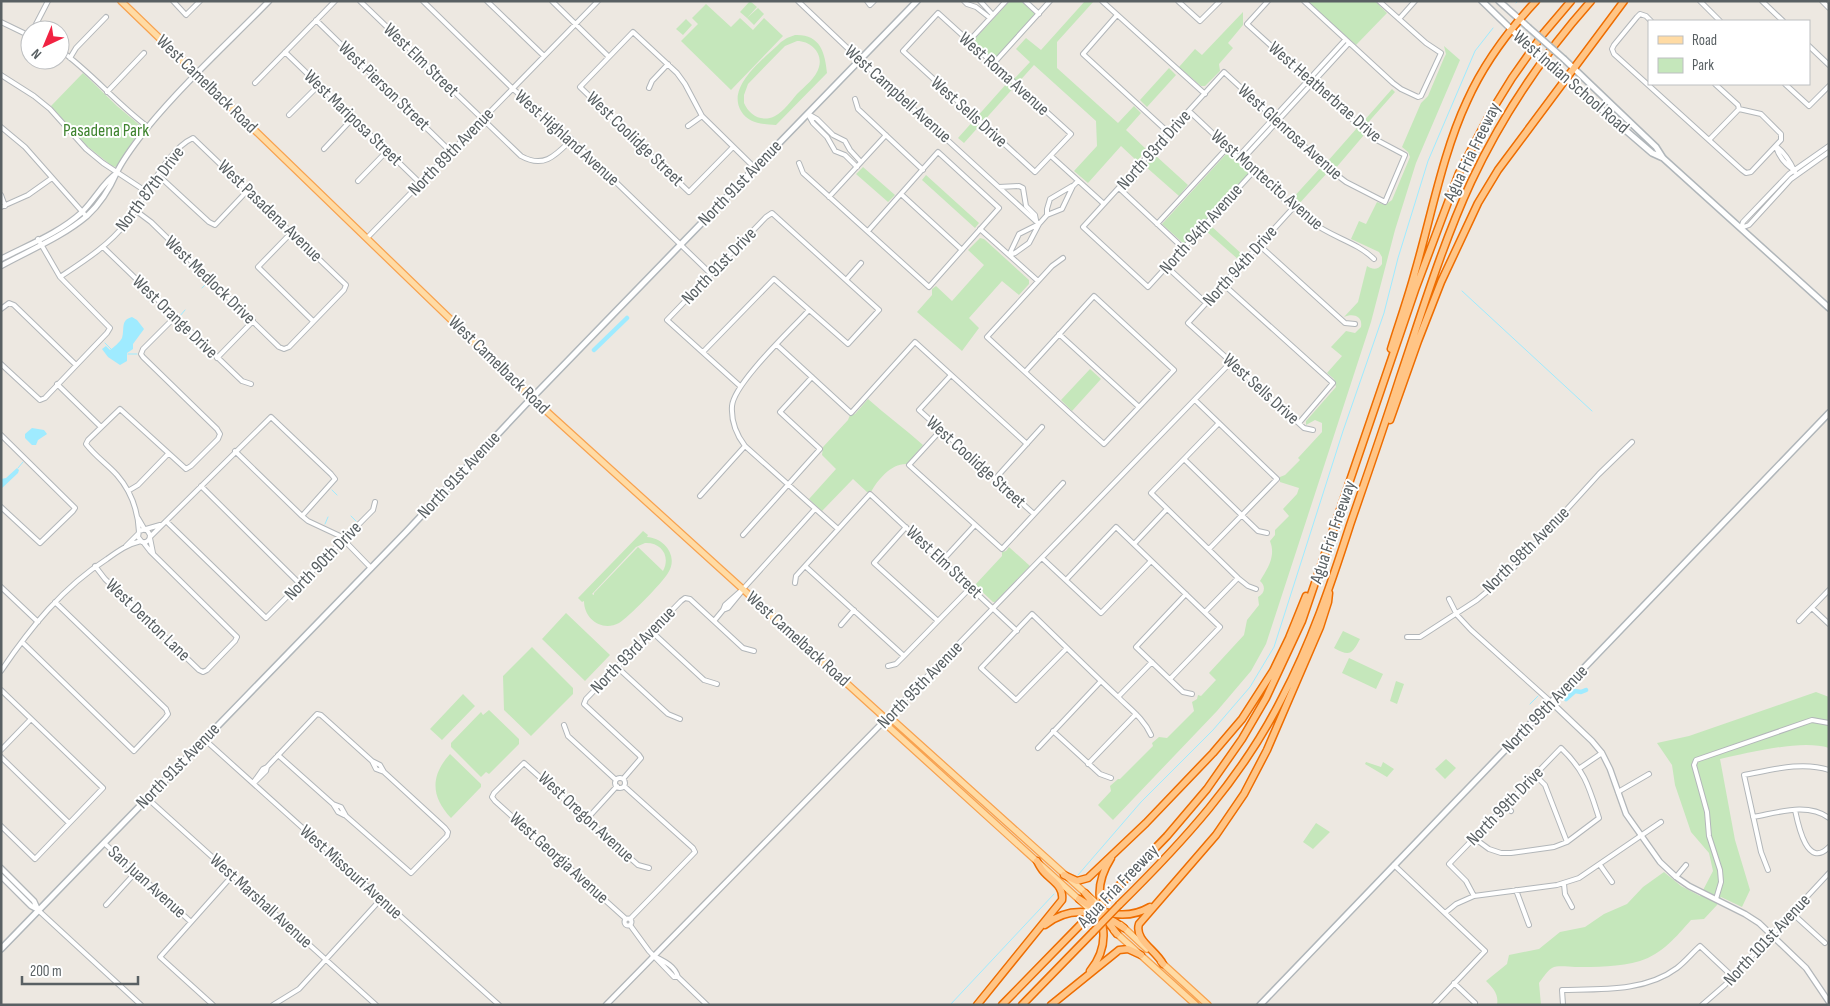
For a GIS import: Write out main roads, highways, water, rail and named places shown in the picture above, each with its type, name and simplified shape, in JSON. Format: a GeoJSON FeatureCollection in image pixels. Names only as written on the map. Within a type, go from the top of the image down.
{"type":"FeatureCollection","features":[{"type":"Feature","properties":{"kind":"highway"},"geometry":{"type":"LineString","coordinates":[[1368,428],[1373,403],[1410,291],[1458,122],[1466,101],[1482,71],[1510,29],[1536,1]]}},
{"type":"Feature","properties":{"kind":"highway","name":"Agua Fria Freeway"},"geometry":{"type":"LineString","coordinates":[[1002,1005],[1187,814],[1242,739],[1278,675],[1302,621],[1431,245],[1459,173],[1490,112],[1540,39],[1571,1]]}},
{"type":"Feature","properties":{"kind":"highway","name":"Agua Fria Freeway"},"geometry":{"type":"LineString","coordinates":[[1022,1005],[1196,825],[1221,795],[1250,754],[1284,696],[1316,623],[1463,199],[1506,115],[1531,76],[1555,43],[1591,1]]}},
{"type":"Feature","properties":{"kind":"highway"},"geometry":{"type":"LineString","coordinates":[[1381,436],[1394,413],[1418,341],[1441,282],[1466,226],[1498,170],[1624,1]]}},
{"type":"Feature","properties":{"kind":"highway"},"geometry":{"type":"LineString","coordinates":[[1064,874],[1074,880],[1084,880],[1146,823],[1213,753],[1250,708],[1276,666],[1308,592],[1318,576]]}},
{"type":"Feature","properties":{"kind":"highway"},"geometry":{"type":"LineString","coordinates":[[1163,964],[1158,955],[1142,940],[1138,933],[1140,920],[1216,835],[1238,804],[1253,778],[1320,627],[1328,602],[1330,584]]}},
{"type":"Feature","properties":{"kind":"highway"},"geometry":{"type":"LineString","coordinates":[[1086,976],[1097,962],[1102,950],[1100,881],[1113,855]]}},
{"type":"Feature","properties":{"kind":"highway"},"geometry":{"type":"LineString","coordinates":[[977,1005],[1037,932],[1063,896],[1060,887],[1044,872],[1037,861]]}},
{"type":"Feature","properties":{"kind":"highway"},"geometry":{"type":"LineString","coordinates":[[1085,893],[1117,934]]}},
{"type":"Feature","properties":{"kind":"highway"},"geometry":{"type":"LineString","coordinates":[[1079,899],[1124,928]]}},
{"type":"Feature","properties":{"kind":"highway"},"geometry":{"type":"LineString","coordinates":[[1037,932],[1046,924],[1062,915],[1101,913],[1121,915],[1144,910],[1156,902]]}},
{"type":"Feature","properties":{"kind":"highway"},"geometry":{"type":"LineString","coordinates":[[1051,1005],[1119,950],[1128,949],[1141,955]]}},
{"type":"Feature","properties":{"kind":"main road","name":"West Camelback Road"},"geometry":{"type":"LineString","coordinates":[[121,1],[532,398],[886,719],[890,728],[1079,899]]}},
{"type":"Feature","properties":{"kind":"main road","name":"North 91st Avenue"},"geometry":{"type":"LineString","coordinates":[[1,949],[917,1]]}},
{"type":"Feature","properties":{"kind":"main road","name":"West Indian School Road"},"geometry":{"type":"LineString","coordinates":[[1482,1],[1565,79],[1652,153],[1663,158]]}},
{"type":"Feature","properties":{"kind":"main road","name":"West Indian School Road"},"geometry":{"type":"LineString","coordinates":[[1499,1],[1567,62],[1656,147],[1663,158],[1829,308]]}},
{"type":"Feature","properties":{"kind":"main road","name":"North 99th Avenue"},"geometry":{"type":"LineString","coordinates":[[1260,1005],[1829,412]]}},
{"type":"Feature","properties":{"kind":"main road","name":"West Camelback Road"},"geometry":{"type":"LineString","coordinates":[[886,719],[895,722],[1085,893]]}},
{"type":"Feature","properties":{"kind":"main road"},"geometry":{"type":"LineString","coordinates":[[950,772],[971,796],[972,802],[982,805],[1007,828],[1021,836]]}},
{"type":"Feature","properties":{"kind":"main road"},"geometry":{"type":"LineString","coordinates":[[1124,928],[1208,1005]]}},
{"type":"Feature","properties":{"kind":"main road"},"geometry":{"type":"LineString","coordinates":[[1117,934],[1196,1005]]}},
{"type":"Feature","properties":{"kind":"water"},"geometry":{"type":"Polygon","coordinates":[[[132,317],[144,329],[133,344],[133,349],[127,353],[127,361],[120,365],[108,357],[102,349],[106,346],[110,350],[118,343],[122,338],[124,323],[128,318],[132,317]]]}},
{"type":"Feature","properties":{"kind":"water"},"geometry":{"type":"Polygon","coordinates":[[[32,428],[44,430],[47,434],[38,440],[36,445],[32,445],[25,438],[25,434],[32,428]]]}},
{"type":"Feature","properties":{"kind":"water"},"geometry":{"type":"Polygon","coordinates":[[[17,468],[19,470],[18,473],[1,489],[1,479],[6,478],[17,468]]]}},
{"type":"Feature","properties":{"kind":"waterway"},"geometry":{"type":"LineString","coordinates":[[1078,875],[1141,802],[1213,730],[1250,687],[1274,647],[1343,431],[1384,313],[1398,258],[1428,161],[1475,51],[1493,28]]}},
{"type":"Feature","properties":{"kind":"waterway"},"geometry":{"type":"LineString","coordinates":[[202,288],[207,283]]}},
{"type":"Feature","properties":{"kind":"waterway"},"geometry":{"type":"LineString","coordinates":[[1462,291],[1592,411]]}},
{"type":"Feature","properties":{"kind":"waterway"},"geometry":{"type":"LineString","coordinates":[[180,316],[185,310]]}},
{"type":"Feature","properties":{"kind":"waterway"},"geometry":{"type":"LineString","coordinates":[[594,350],[627,318]]}},
{"type":"Feature","properties":{"kind":"waterway"},"geometry":{"type":"LineString","coordinates":[[105,343],[111,349]]}},
{"type":"Feature","properties":{"kind":"waterway"},"geometry":{"type":"LineString","coordinates":[[128,354],[137,354]]}},
{"type":"Feature","properties":{"kind":"waterway"},"geometry":{"type":"LineString","coordinates":[[18,468],[23,462]]}},
{"type":"Feature","properties":{"kind":"waterway"},"geometry":{"type":"LineString","coordinates":[[332,490],[337,495]]}},
{"type":"Feature","properties":{"kind":"waterway"},"geometry":{"type":"LineString","coordinates":[[351,516],[356,521]]}},
{"type":"Feature","properties":{"kind":"waterway"},"geometry":{"type":"LineString","coordinates":[[325,524],[328,517]]}},
{"type":"Feature","properties":{"kind":"waterway"},"geometry":{"type":"LineString","coordinates":[[1566,699],[1575,691],[1581,692],[1586,690]]}},
{"type":"Feature","properties":{"kind":"waterway"},"geometry":{"type":"LineString","coordinates":[[1530,704],[1538,696]]}},
{"type":"Feature","properties":{"kind":"waterway"},"geometry":{"type":"LineString","coordinates":[[950,1005],[1054,894]]}},
{"type":"Feature","properties":{"kind":"park label","name":"Pasadena Park"},"geometry":{"type":"Point","coordinates":[106,130]}}]}
